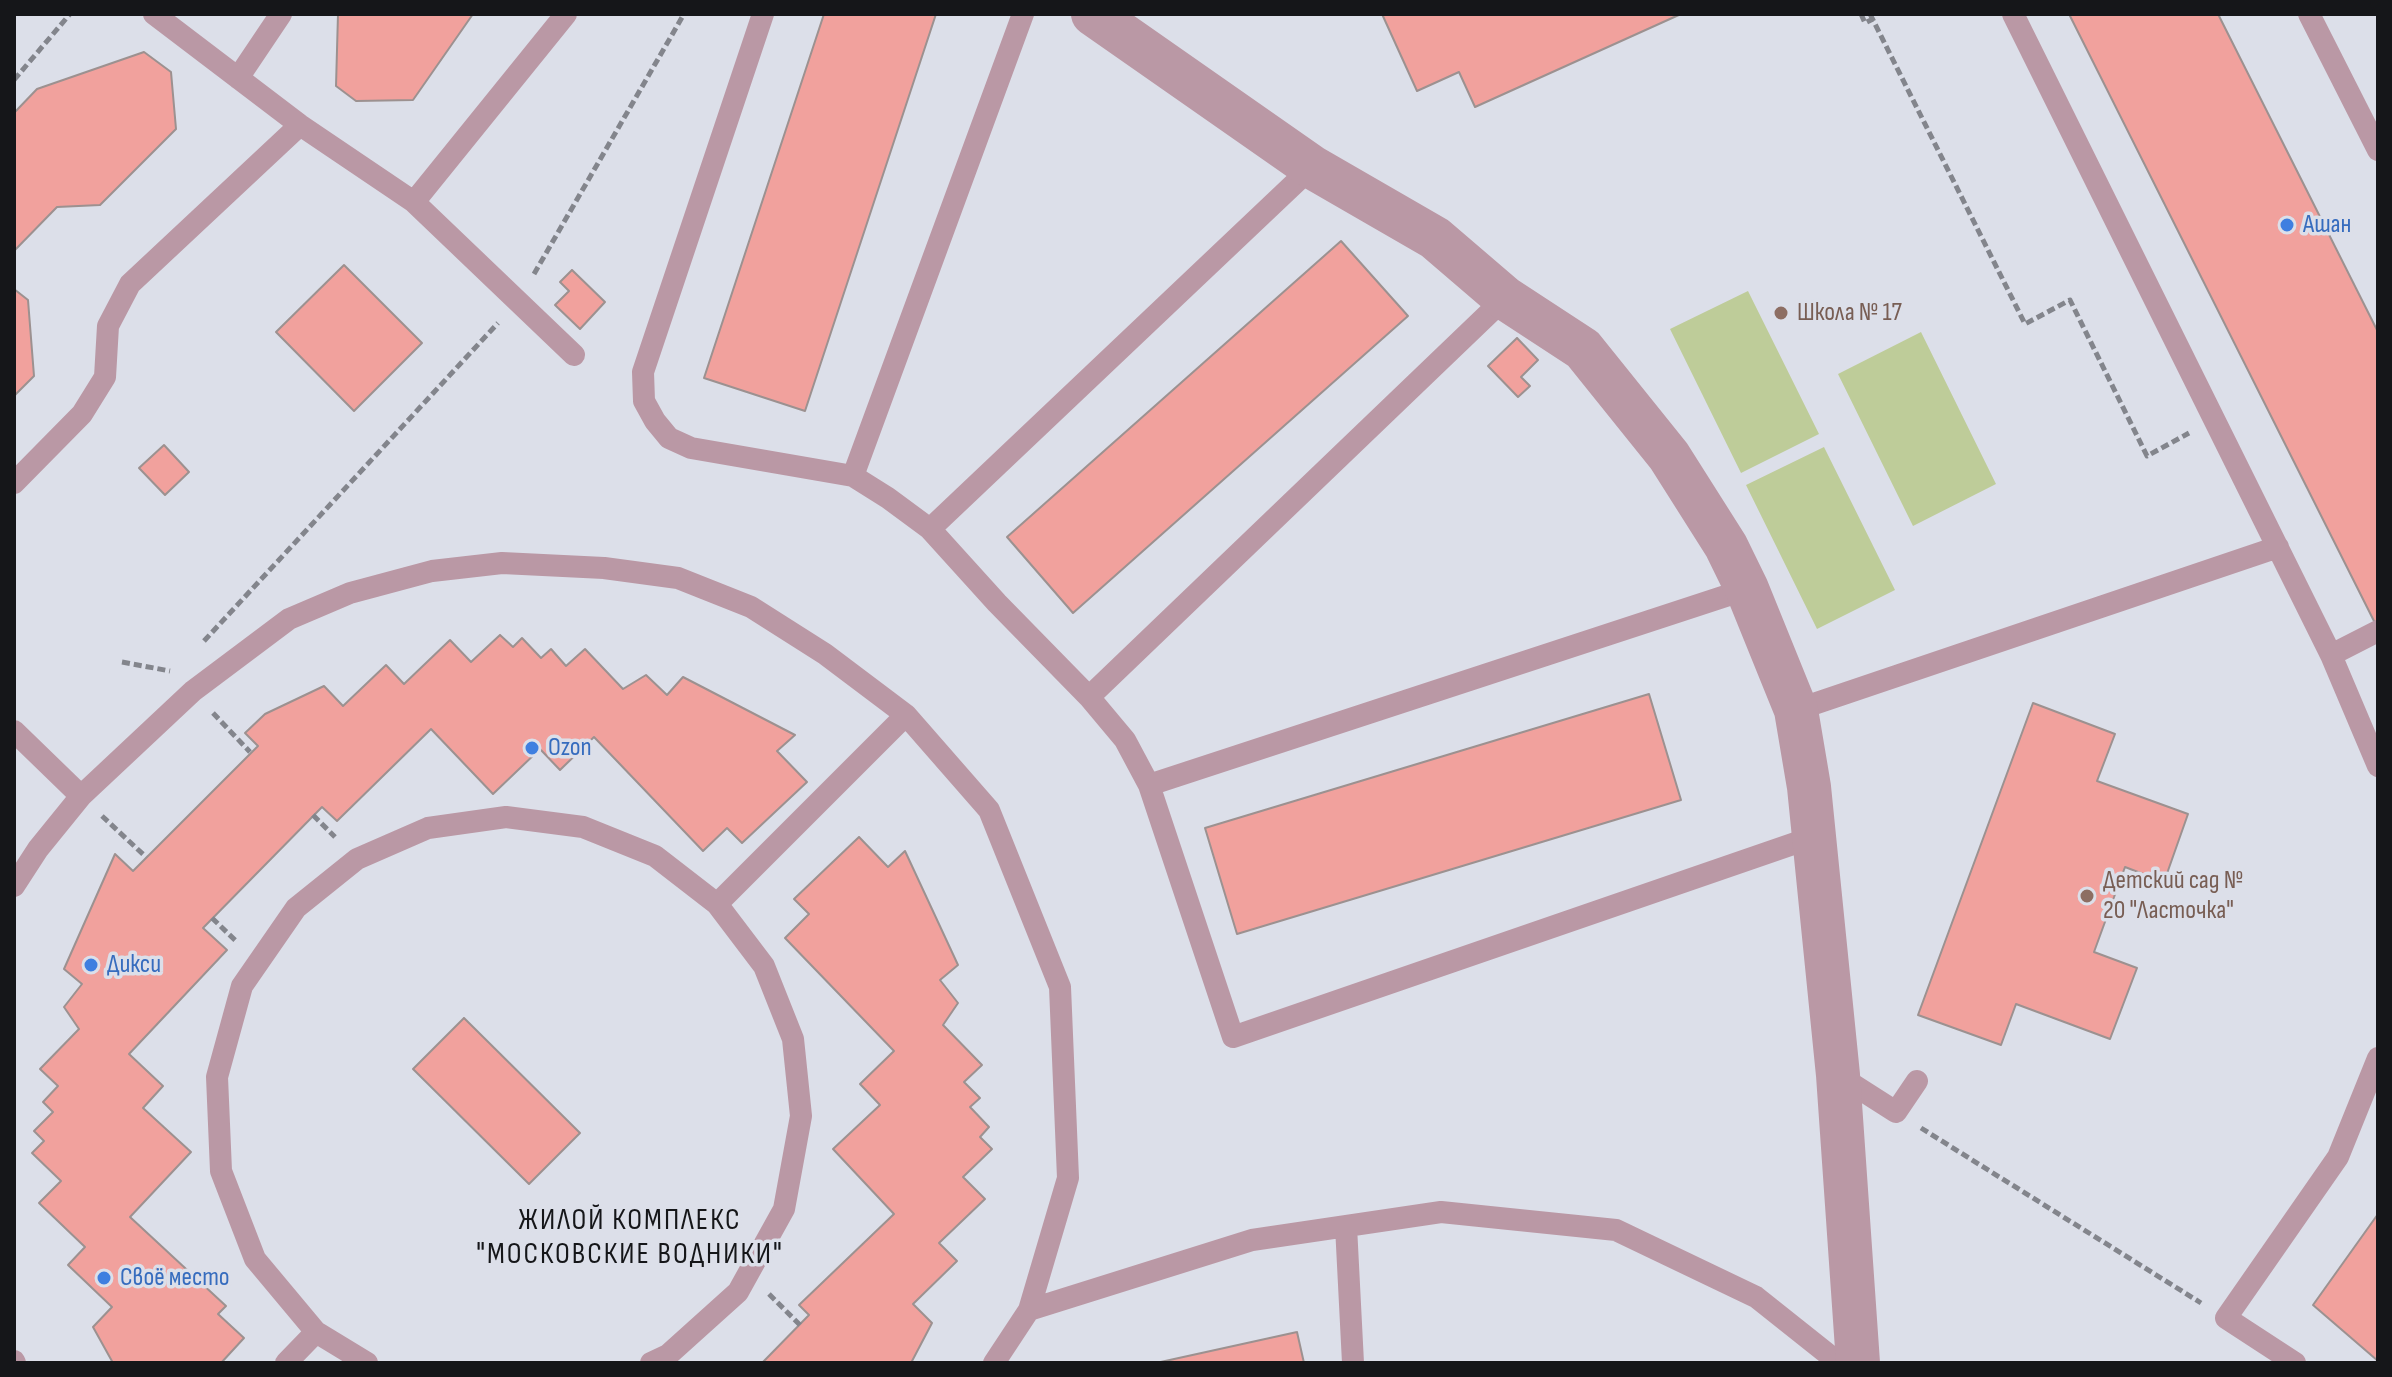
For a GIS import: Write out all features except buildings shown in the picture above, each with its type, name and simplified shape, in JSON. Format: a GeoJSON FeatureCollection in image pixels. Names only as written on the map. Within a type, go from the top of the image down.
{"type":"FeatureCollection","features":[{"type":"Feature","properties":{"kind":"street"},"geometry":{"type":"LineString","coordinates":[[1093,14],[1312,167],[1435,238],[1505,298],[1583,349],[1669,456],[1726,546],[1747,589],[1796,710],[1816,836],[1838,1075],[1858,1363]]}},
{"type":"Feature","properties":{"kind":"lane"},"geometry":{"type":"LineString","coordinates":[[154,14],[300,125],[414,202],[574,355]]}},
{"type":"Feature","properties":{"kind":"lane"},"geometry":{"type":"LineString","coordinates":[[238,78],[281,14]]}},
{"type":"Feature","properties":{"kind":"lane"},"geometry":{"type":"LineString","coordinates":[[414,202],[566,14]]}},
{"type":"Feature","properties":{"kind":"lane"},"geometry":{"type":"LineString","coordinates":[[763,14],[643,372],[644,401],[669,438],[691,448],[853,476],[930,529],[1089,697],[1125,740],[1149,785],[1233,1037],[1816,836]]}},
{"type":"Feature","properties":{"kind":"lane"},"geometry":{"type":"LineString","coordinates":[[853,476],[1023,14]]}},
{"type":"Feature","properties":{"kind":"lane"},"geometry":{"type":"LineString","coordinates":[[2013,14],[2331,655],[2378,766]]}},
{"type":"Feature","properties":{"kind":"lane"},"geometry":{"type":"LineString","coordinates":[[2309,14],[2378,150]]}},
{"type":"Feature","properties":{"kind":"lane"},"geometry":{"type":"LineString","coordinates":[[14,483],[82,414],[105,377],[108,326],[130,284],[300,125]]}},
{"type":"Feature","properties":{"kind":"lane"},"geometry":{"type":"LineString","coordinates":[[930,529],[1312,167]]}},
{"type":"Feature","properties":{"kind":"lane"},"geometry":{"type":"LineString","coordinates":[[1089,697],[1505,298]]}},
{"type":"Feature","properties":{"kind":"lane"},"geometry":{"type":"LineString","coordinates":[[1796,710],[2278,547]]}},
{"type":"Feature","properties":{"kind":"lane"},"geometry":{"type":"LineString","coordinates":[[14,886],[38,849],[81,796],[193,691],[289,619],[350,593],[418,575],[502,563],[604,568],[678,578],[751,607],[825,654],[906,715],[989,810],[1060,987],[1068,1178],[1029,1310],[994,1363]]}},
{"type":"Feature","properties":{"kind":"lane"},"geometry":{"type":"LineString","coordinates":[[1149,785],[1747,589]]}},
{"type":"Feature","properties":{"kind":"lane"},"geometry":{"type":"LineString","coordinates":[[2331,655],[2378,631]]}},
{"type":"Feature","properties":{"kind":"lane"},"geometry":{"type":"LineString","coordinates":[[717,904],[906,715]]}},
{"type":"Feature","properties":{"kind":"lane"},"geometry":{"type":"LineString","coordinates":[[14,731],[81,796]]}},
{"type":"Feature","properties":{"kind":"lane"},"geometry":{"type":"LineString","coordinates":[[367,1363],[316,1332],[255,1259],[221,1171],[217,1077],[242,986],[296,908],[357,859],[428,828],[506,817],[583,827],[655,856],[717,904],[764,966],[793,1039],[801,1116],[784,1209],[738,1292],[668,1355],[651,1363]]}},
{"type":"Feature","properties":{"kind":"lane"},"geometry":{"type":"LineString","coordinates":[[2295,1363],[2226,1318],[2338,1157],[2378,1058]]}},
{"type":"Feature","properties":{"kind":"lane"},"geometry":{"type":"LineString","coordinates":[[1838,1075],[1896,1112],[1917,1081]]}},
{"type":"Feature","properties":{"kind":"lane"},"geometry":{"type":"LineString","coordinates":[[1029,1310],[1252,1240],[1441,1212],[1616,1230],[1756,1297],[1839,1363]]}},
{"type":"Feature","properties":{"kind":"lane"},"geometry":{"type":"LineString","coordinates":[[1346,1226],[1353,1363]]}},
{"type":"Feature","properties":{"kind":"lane"},"geometry":{"type":"LineString","coordinates":[[286,1363],[316,1332]]}},
{"type":"Feature","properties":{"kind":"path"},"geometry":{"type":"LineString","coordinates":[[14,80],[70,14]]}},
{"type":"Feature","properties":{"kind":"path"},"geometry":{"type":"LineString","coordinates":[[531,279],[684,14]]}},
{"type":"Feature","properties":{"kind":"path"},"geometry":{"type":"LineString","coordinates":[[1861,14],[1865,23],[1872,17],[2025,324],[2070,300],[2147,456],[2214,420]]}},
{"type":"Feature","properties":{"kind":"path"},"geometry":{"type":"LineString","coordinates":[[196,650],[501,319]]}},
{"type":"Feature","properties":{"kind":"path"},"geometry":{"type":"LineString","coordinates":[[122,662],[175,672]]}},
{"type":"Feature","properties":{"kind":"path"},"geometry":{"type":"LineString","coordinates":[[204,704],[250,752]]}},
{"type":"Feature","properties":{"kind":"path"},"geometry":{"type":"LineString","coordinates":[[81,796],[146,857]]}},
{"type":"Feature","properties":{"kind":"path"},"geometry":{"type":"LineString","coordinates":[[1896,1112],[2226,1318]]}},
{"type":"Feature","properties":{"kind":"path"},"geometry":{"type":"LineString","coordinates":[[748,1274],[800,1325]]}},
{"type":"Feature","properties":{"kind":"green space"},"geometry":{"type":"Polygon","coordinates":[[[1748,291],[1819,434],[1741,473],[1670,329],[1748,291]]]}},
{"type":"Feature","properties":{"kind":"green space"},"geometry":{"type":"Polygon","coordinates":[[[1921,332],[1996,484],[1913,526],[1838,374],[1921,332]]]}},
{"type":"Feature","properties":{"kind":"green space"},"geometry":{"type":"Polygon","coordinates":[[[1824,447],[1895,590],[1817,629],[1746,485],[1824,447]]]}},
{"type":"Feature","properties":{"kind":"place","name":"Ашан"},"geometry":{"type":"Point","coordinates":[2287,225]}},
{"type":"Feature","properties":{"kind":"place","name":"Школа № 17"},"geometry":{"type":"Point","coordinates":[1781,313]}},
{"type":"Feature","properties":{"kind":"place","name":"Ozon"},"geometry":{"type":"Point","coordinates":[532,748]}},
{"type":"Feature","properties":{"kind":"place","name":"Детский сад № 20 \"Ласточка\""},"geometry":{"type":"Point","coordinates":[2087,896]}},
{"type":"Feature","properties":{"kind":"place","name":"Дикси"},"geometry":{"type":"Point","coordinates":[91,965]}},
{"type":"Feature","properties":{"kind":"place","name":"Своё место"},"geometry":{"type":"Point","coordinates":[104,1278]}},
{"type":"Feature","properties":{"kind":"district","name":"ЖИЛОЙ КОМПЛЕКС \"МОСКОВСКИЕ ВОДНИКИ\""},"geometry":{"type":"Point","coordinates":[630,1238]}}]}
